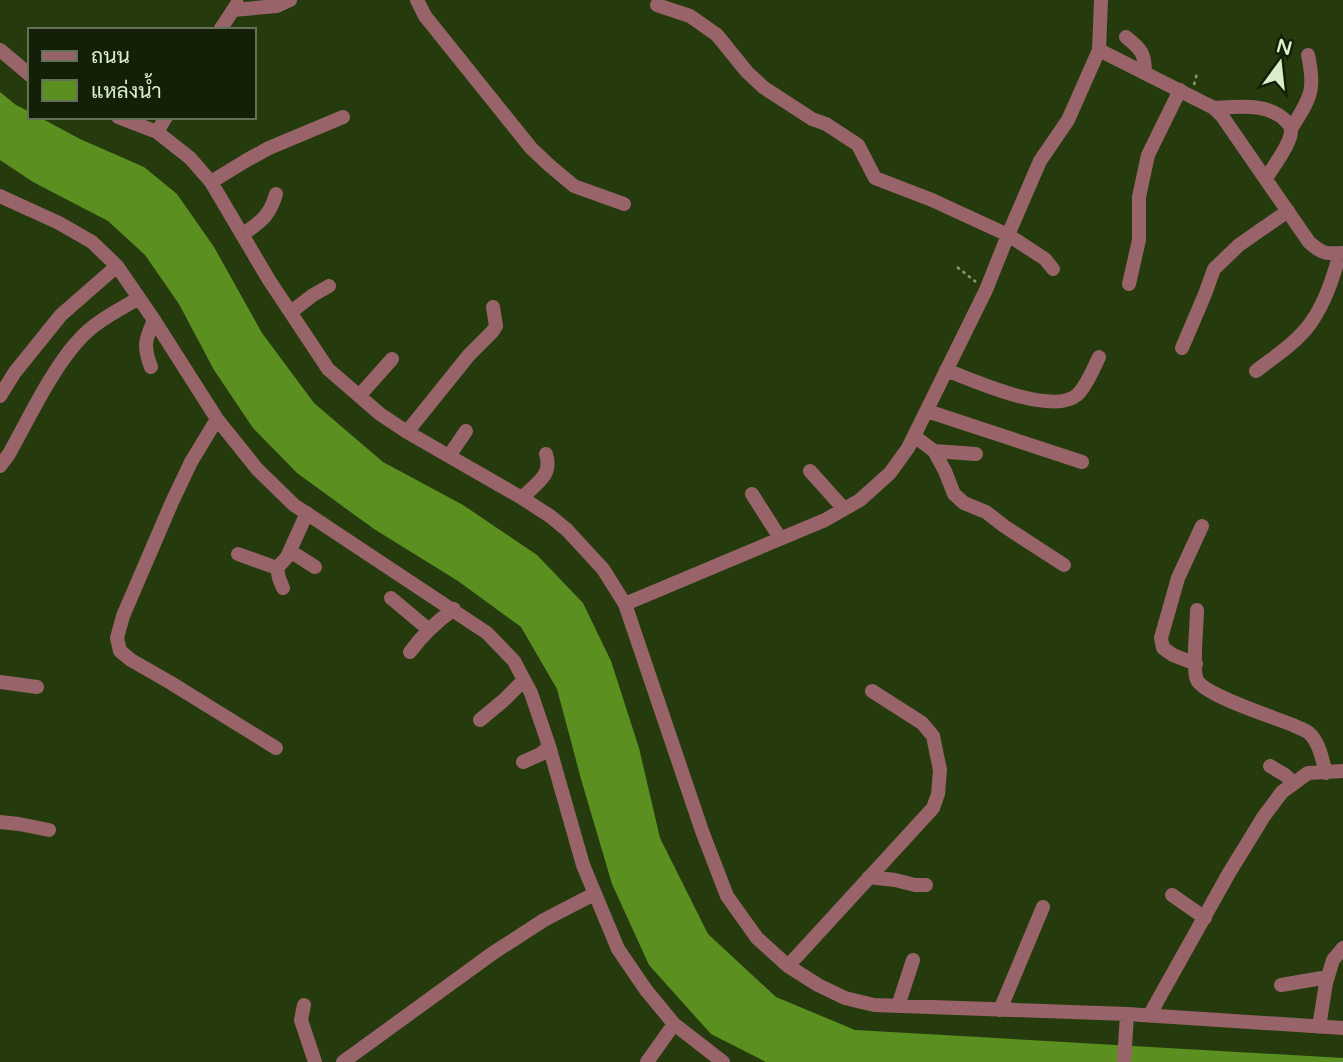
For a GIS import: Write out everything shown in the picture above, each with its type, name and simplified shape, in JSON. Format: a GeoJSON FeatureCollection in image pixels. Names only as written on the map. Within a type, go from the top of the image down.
{"type":"FeatureCollection","features":[{"type":"Feature","properties":{"kind":"street"},"geometry":{"type":"LineString","coordinates":[[221,28],[237,5],[278,6],[290,0]]}},
{"type":"Feature","properties":{"kind":"street"},"geometry":{"type":"LineString","coordinates":[[417,0],[425,16],[531,148],[575,186],[624,204]]}},
{"type":"Feature","properties":{"kind":"street"},"geometry":{"type":"LineString","coordinates":[[625,604],[825,520],[860,500],[882,481],[908,448],[986,290],[1040,161],[1068,120],[1099,50],[1101,0]]}},
{"type":"Feature","properties":{"kind":"street"},"geometry":{"type":"LineString","coordinates":[[657,5],[690,16],[717,35],[763,87],[858,145],[875,178],[932,200],[1008,235],[1045,259],[1053,268]]}},
{"type":"Feature","properties":{"kind":"street"},"geometry":{"type":"LineString","coordinates":[[1126,37],[1140,48],[1145,59],[1145,73]]}},
{"type":"Feature","properties":{"kind":"street"},"geometry":{"type":"LineString","coordinates":[[0,50],[28,73]]}},
{"type":"Feature","properties":{"kind":"street"},"geometry":{"type":"LineString","coordinates":[[1099,50],[1214,108],[1309,242],[1326,254],[1341,253],[1332,284],[1310,324],[1256,371]]}},
{"type":"Feature","properties":{"kind":"street"},"geometry":{"type":"LineString","coordinates":[[1266,179],[1290,139],[1291,129],[1311,93],[1312,73],[1308,55]]}},
{"type":"Feature","properties":{"kind":"street"},"geometry":{"type":"LineString","coordinates":[[1129,284],[1139,240],[1139,197],[1148,155],[1180,90]]}},
{"type":"Feature","properties":{"kind":"street"},"geometry":{"type":"LineString","coordinates":[[1214,108],[1254,107],[1268,110],[1282,117],[1291,129]]}},
{"type":"Feature","properties":{"kind":"street"},"geometry":{"type":"LineString","coordinates":[[211,182],[279,144],[343,117]]}},
{"type":"Feature","properties":{"kind":"street"},"geometry":{"type":"LineString","coordinates":[[123,119],[157,132],[190,158],[211,182],[269,279],[328,369],[380,414],[407,432],[551,516],[568,530],[603,569],[625,604],[702,831],[727,896],[757,938],[788,965],[818,985],[845,998],[874,1005],[1127,1014],[1343,1028]]}},
{"type":"Feature","properties":{"kind":"street"},"geometry":{"type":"LineString","coordinates":[[157,132],[165,119]]}},
{"type":"Feature","properties":{"kind":"street"},"geometry":{"type":"LineString","coordinates":[[242,235],[265,218],[273,206],[276,194]]}},
{"type":"Feature","properties":{"kind":"street"},"geometry":{"type":"LineString","coordinates":[[0,197],[58,223],[92,242],[117,266],[217,419],[257,469],[294,505],[454,609],[487,633],[514,660],[531,693],[583,865],[618,949],[674,1024],[723,1062]]}},
{"type":"Feature","properties":{"kind":"street"},"geometry":{"type":"LineString","coordinates":[[1182,348],[1214,269],[1239,245],[1288,211]]}},
{"type":"Feature","properties":{"kind":"street"},"geometry":{"type":"LineString","coordinates":[[0,396],[15,372],[61,316],[117,266]]}},
{"type":"Feature","properties":{"kind":"street"},"geometry":{"type":"LineString","coordinates":[[291,312],[329,286]]}},
{"type":"Feature","properties":{"kind":"street"},"geometry":{"type":"LineString","coordinates":[[0,466],[55,372],[77,342],[100,321],[139,298]]}},
{"type":"Feature","properties":{"kind":"street"},"geometry":{"type":"LineString","coordinates":[[407,432],[469,355],[492,332],[496,326],[493,307]]}},
{"type":"Feature","properties":{"kind":"street"},"geometry":{"type":"LineString","coordinates":[[151,367],[145,353],[145,339],[154,320]]}},
{"type":"Feature","properties":{"kind":"street"},"geometry":{"type":"LineString","coordinates":[[946,370],[1005,393],[1044,402],[1063,402],[1077,395],[1100,357]]}},
{"type":"Feature","properties":{"kind":"street"},"geometry":{"type":"LineString","coordinates":[[359,396],[391,359]]}},
{"type":"Feature","properties":{"kind":"street"},"geometry":{"type":"LineString","coordinates":[[927,411],[1082,462]]}},
{"type":"Feature","properties":{"kind":"street"},"geometry":{"type":"LineString","coordinates":[[217,419],[176,492],[123,616],[117,638],[120,651],[131,660],[276,748]]}},
{"type":"Feature","properties":{"kind":"street"},"geometry":{"type":"LineString","coordinates":[[449,456],[466,430]]}},
{"type":"Feature","properties":{"kind":"street"},"geometry":{"type":"LineString","coordinates":[[914,436],[934,452],[954,494],[964,503],[986,512],[1064,565]]}},
{"type":"Feature","properties":{"kind":"street"},"geometry":{"type":"LineString","coordinates":[[934,452],[976,454]]}},
{"type":"Feature","properties":{"kind":"street"},"geometry":{"type":"LineString","coordinates":[[522,498],[547,473],[546,454]]}},
{"type":"Feature","properties":{"kind":"street"},"geometry":{"type":"LineString","coordinates":[[810,471],[844,509]]}},
{"type":"Feature","properties":{"kind":"street"},"geometry":{"type":"LineString","coordinates":[[752,494],[780,538]]}},
{"type":"Feature","properties":{"kind":"street"},"geometry":{"type":"LineString","coordinates":[[283,588],[277,568],[290,551],[307,513]]}},
{"type":"Feature","properties":{"kind":"street"},"geometry":{"type":"LineString","coordinates":[[1196,664],[1163,648],[1161,638],[1178,578],[1202,526]]}},
{"type":"Feature","properties":{"kind":"street"},"geometry":{"type":"LineString","coordinates":[[290,551],[314,567]]}},
{"type":"Feature","properties":{"kind":"street"},"geometry":{"type":"LineString","coordinates":[[238,554],[277,568]]}},
{"type":"Feature","properties":{"kind":"street"},"geometry":{"type":"LineString","coordinates":[[391,598],[428,629]]}},
{"type":"Feature","properties":{"kind":"street"},"geometry":{"type":"LineString","coordinates":[[410,652],[428,629],[454,609]]}},
{"type":"Feature","properties":{"kind":"street"},"geometry":{"type":"LineString","coordinates":[[1197,610],[1197,680],[1205,688],[1228,700],[1309,733],[1319,748],[1326,772]]}},
{"type":"Feature","properties":{"kind":"street"},"geometry":{"type":"LineString","coordinates":[[480,720],[524,680]]}},
{"type":"Feature","properties":{"kind":"street"},"geometry":{"type":"LineString","coordinates":[[0,682],[37,687]]}},
{"type":"Feature","properties":{"kind":"street"},"geometry":{"type":"LineString","coordinates":[[788,965],[933,808],[938,794],[940,770],[933,736],[922,723],[872,691]]}},
{"type":"Feature","properties":{"kind":"street"},"geometry":{"type":"LineString","coordinates":[[523,762],[541,754],[549,746]]}},
{"type":"Feature","properties":{"kind":"street"},"geometry":{"type":"LineString","coordinates":[[1270,766],[1294,783]]}},
{"type":"Feature","properties":{"kind":"street"},"geometry":{"type":"LineString","coordinates":[[1149,1016],[1229,873],[1282,792],[1308,773],[1343,771]]}},
{"type":"Feature","properties":{"kind":"street"},"geometry":{"type":"LineString","coordinates":[[0,822],[48,831]]}},
{"type":"Feature","properties":{"kind":"street"},"geometry":{"type":"LineString","coordinates":[[870,877],[926,886]]}},
{"type":"Feature","properties":{"kind":"street"},"geometry":{"type":"LineString","coordinates":[[343,1062],[493,953],[544,920],[594,894]]}},
{"type":"Feature","properties":{"kind":"street"},"geometry":{"type":"LineString","coordinates":[[1172,894],[1205,918]]}},
{"type":"Feature","properties":{"kind":"street"},"geometry":{"type":"LineString","coordinates":[[1000,1010],[1043,907]]}},
{"type":"Feature","properties":{"kind":"street"},"geometry":{"type":"LineString","coordinates":[[1319,1027],[1333,960],[1343,948]]}},
{"type":"Feature","properties":{"kind":"street"},"geometry":{"type":"LineString","coordinates":[[898,1006],[913,960]]}},
{"type":"Feature","properties":{"kind":"street"},"geometry":{"type":"LineString","coordinates":[[1281,985],[1328,977]]}},
{"type":"Feature","properties":{"kind":"street"},"geometry":{"type":"LineString","coordinates":[[304,1005],[301,1020],[315,1062]]}},
{"type":"Feature","properties":{"kind":"street"},"geometry":{"type":"LineString","coordinates":[[1124,1062],[1127,1014]]}},
{"type":"Feature","properties":{"kind":"street"},"geometry":{"type":"LineString","coordinates":[[647,1062],[674,1024]]}},
{"type":"Feature","properties":{"kind":"path"},"geometry":{"type":"LineString","coordinates":[[957,267],[986,290]]}},
{"type":"Feature","properties":{"kind":"water"},"geometry":{"type":"Polygon","coordinates":[[[0,92],[28,111],[28,119],[43,119],[80,139],[144,167],[177,194],[214,247],[262,333],[314,403],[383,462],[463,505],[537,555],[583,603],[611,661],[639,748],[660,838],[708,934],[776,997],[855,1030],[1343,1058],[1343,1062],[766,1062],[711,1034],[649,965],[612,884],[557,689],[521,627],[458,581],[374,529],[297,473],[253,428],[214,370],[179,304],[145,255],[108,221],[33,182],[0,160],[0,92]]]}}]}
